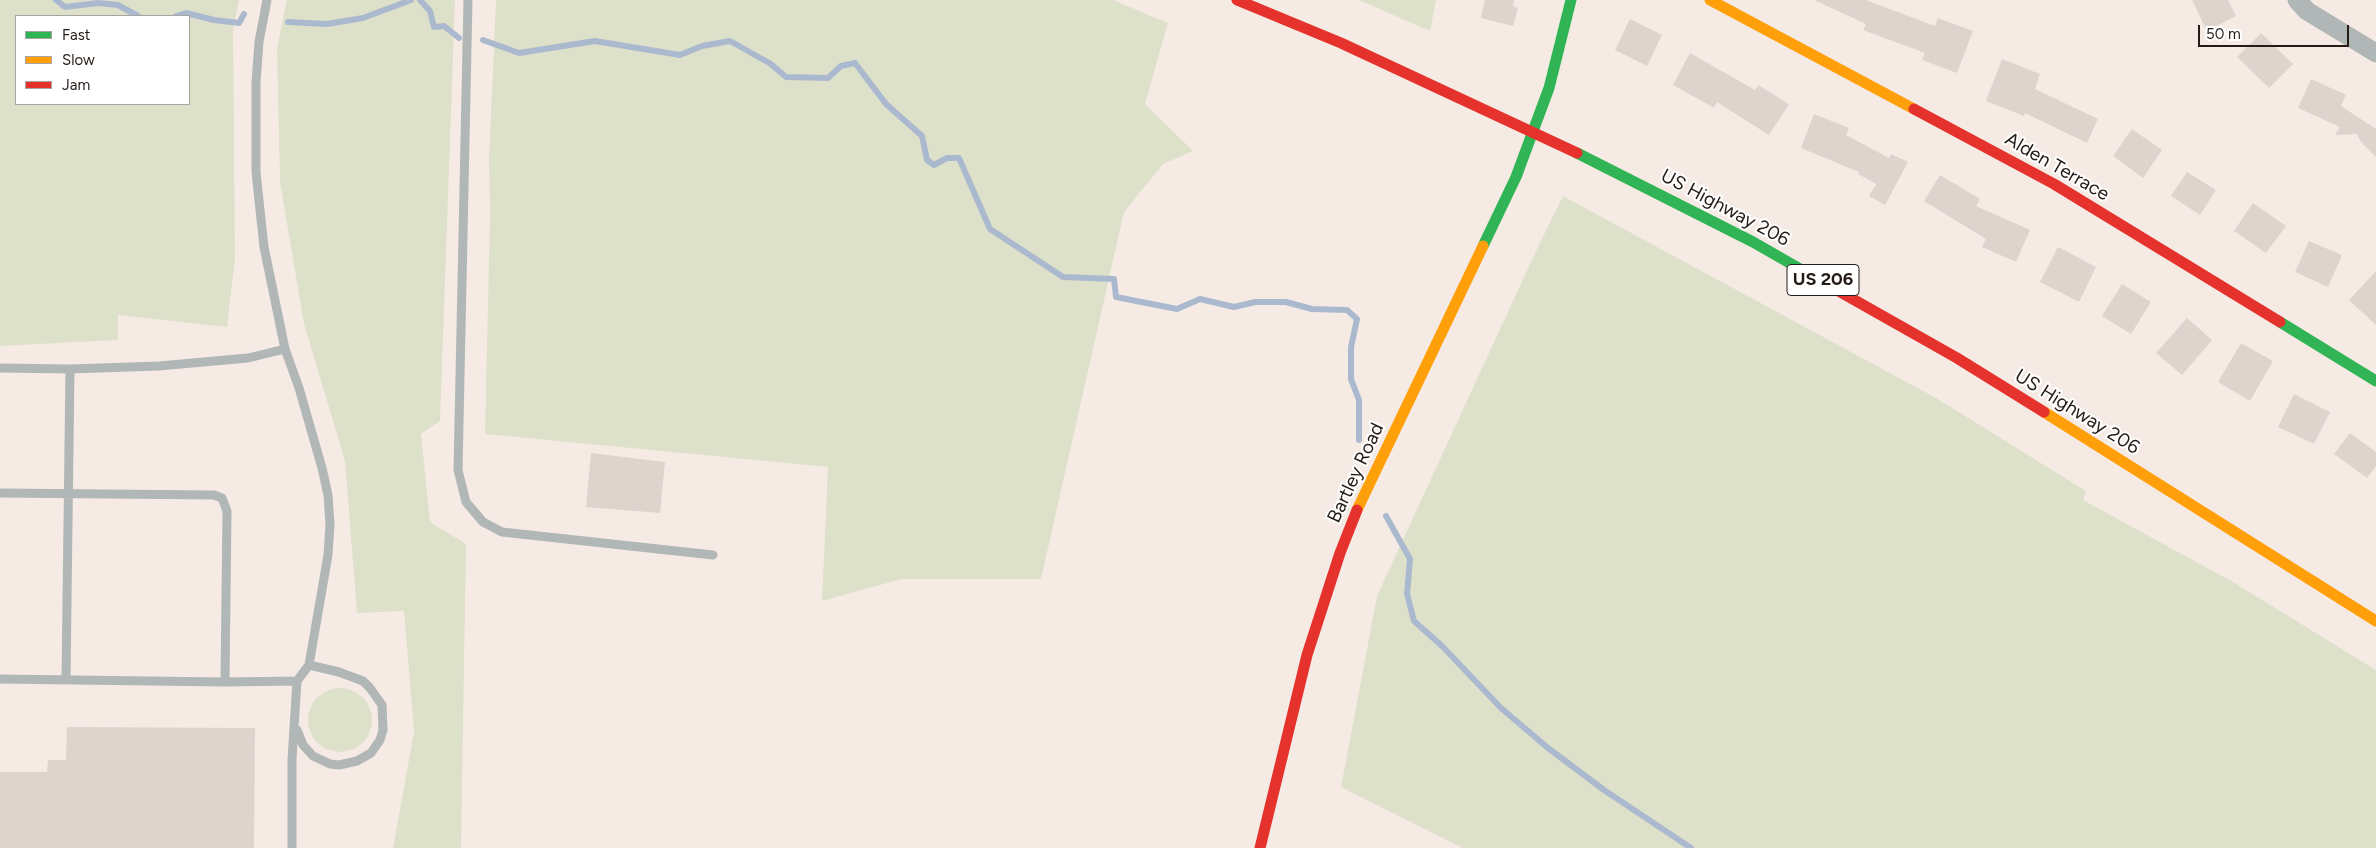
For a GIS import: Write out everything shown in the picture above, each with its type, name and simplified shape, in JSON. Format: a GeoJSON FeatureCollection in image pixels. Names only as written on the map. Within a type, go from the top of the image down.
{"type":"FeatureCollection","features":[{"type":"Feature","properties":{"kind":"main road","name":"US Highway 206"},"geometry":{"type":"LineString","coordinates":[[1237,0],[1341,43],[1534,131],[1753,242],[1864,304],[2045,412],[2376,621]]}},
{"type":"Feature","properties":{"kind":"main road","name":"Bartley Road"},"geometry":{"type":"LineString","coordinates":[[1260,848],[1307,655],[1340,553],[1353,519],[1516,177],[1550,88],[1571,0]]}},
{"type":"Feature","properties":{"kind":"main road","name":"Alden Terrace"},"geometry":{"type":"LineString","coordinates":[[1710,0],[2054,184],[2376,381]]}},
{"type":"Feature","properties":{"kind":"street"},"geometry":{"type":"LineString","coordinates":[[2297,0],[2307,10],[2376,53]]}},
{"type":"Feature","properties":{"kind":"lane"},"geometry":{"type":"LineString","coordinates":[[266,0],[259,42],[256,82],[256,172],[264,248],[285,349],[315,440],[324,477],[329,510],[328,555],[309,665],[297,680],[296,722],[292,759],[292,848]]}},
{"type":"Feature","properties":{"kind":"lane"},"geometry":{"type":"LineString","coordinates":[[468,0],[458,470],[466,502],[483,522],[502,532],[713,555]]}},
{"type":"Feature","properties":{"kind":"lane"},"geometry":{"type":"LineString","coordinates":[[0,368],[70,369],[159,366],[239,358],[285,349]]}},
{"type":"Feature","properties":{"kind":"lane"},"geometry":{"type":"LineString","coordinates":[[66,679],[70,369]]}},
{"type":"Feature","properties":{"kind":"lane"},"geometry":{"type":"LineString","coordinates":[[0,493],[214,495],[225,501],[227,511],[225,682]]}},
{"type":"Feature","properties":{"kind":"lane"},"geometry":{"type":"LineString","coordinates":[[296,722],[300,738],[307,751],[321,761],[339,765],[357,761],[371,753],[380,740],[383,730],[382,705],[363,681],[309,665]]}},
{"type":"Feature","properties":{"kind":"lane"},"geometry":{"type":"LineString","coordinates":[[0,679],[225,682],[297,680]]}},
{"type":"Feature","properties":{"kind":"green space"},"geometry":{"type":"Polygon","coordinates":[[[0,0],[239,0],[233,32],[235,258],[227,327],[118,315],[118,340],[0,346],[0,0]]]}},
{"type":"Feature","properties":{"kind":"green space"},"geometry":{"type":"Polygon","coordinates":[[[287,0],[455,0],[440,421],[421,434],[430,522],[466,544],[461,848],[393,848],[414,732],[404,611],[357,613],[345,461],[304,324],[280,182],[277,48],[287,0]]]}},
{"type":"Feature","properties":{"kind":"green space"},"geometry":{"type":"Polygon","coordinates":[[[496,0],[1113,0],[1168,23],[1145,104],[1193,151],[1163,164],[1124,212],[1041,579],[902,579],[822,601],[828,467],[485,434],[490,216],[489,158],[496,0]]]}},
{"type":"Feature","properties":{"kind":"green space"},"geometry":{"type":"Polygon","coordinates":[[[1359,0],[1436,0],[1430,31],[1359,0]]]}},
{"type":"Feature","properties":{"kind":"green space"},"geometry":{"type":"Polygon","coordinates":[[[1563,196],[1936,398],[2086,491],[2083,500],[2233,582],[2376,670],[2376,848],[1463,848],[1341,787],[1377,596],[1563,196]]]}},
{"type":"Feature","properties":{"kind":"green space"},"geometry":{"type":"Polygon","coordinates":[[[340,688],[358,694],[366,702],[372,720],[366,738],[358,746],[340,752],[322,746],[314,738],[308,720],[314,702],[322,694],[340,688]]]}},
{"type":"Feature","properties":{"kind":"building"},"geometry":{"type":"Polygon","coordinates":[[[1485,0],[1514,0],[1513,6],[1518,8],[1513,26],[1481,18],[1485,0]]]}},
{"type":"Feature","properties":{"kind":"building"},"geometry":{"type":"Polygon","coordinates":[[[1814,0],[1866,0],[1935,26],[1938,18],[1973,31],[1957,73],[1922,60],[1925,53],[1863,30],[1866,24],[1814,0]]]}},
{"type":"Feature","properties":{"kind":"building"},"geometry":{"type":"Polygon","coordinates":[[[2192,0],[2228,0],[2236,16],[2207,31],[2192,0]]]}},
{"type":"Feature","properties":{"kind":"building"},"geometry":{"type":"Polygon","coordinates":[[[1630,19],[1662,35],[1647,66],[1615,50],[1630,19]]]}},
{"type":"Feature","properties":{"kind":"building"},"geometry":{"type":"Polygon","coordinates":[[[2261,33],[2293,64],[2269,88],[2237,57],[2261,33]]]}},
{"type":"Feature","properties":{"kind":"building"},"geometry":{"type":"Polygon","coordinates":[[[1690,53],[1755,90],[1758,85],[1789,104],[1769,135],[1717,102],[1714,108],[1673,85],[1690,53]]]}},
{"type":"Feature","properties":{"kind":"building"},"geometry":{"type":"Polygon","coordinates":[[[2002,59],[2040,74],[2035,89],[2098,119],[2087,143],[2025,113],[2024,116],[1986,101],[2002,59]]]}},
{"type":"Feature","properties":{"kind":"building"},"geometry":{"type":"Polygon","coordinates":[[[2311,79],[2346,95],[2341,106],[2376,129],[2376,157],[2361,142],[2357,134],[2335,135],[2340,127],[2298,108],[2311,79]]]}},
{"type":"Feature","properties":{"kind":"building"},"geometry":{"type":"Polygon","coordinates":[[[1814,114],[1849,128],[1846,135],[1889,158],[1891,154],[1908,162],[1885,205],[1869,196],[1876,184],[1858,174],[1859,172],[1801,148],[1814,114]]]}},
{"type":"Feature","properties":{"kind":"building"},"geometry":{"type":"Polygon","coordinates":[[[2132,129],[2162,150],[2143,178],[2113,156],[2132,129]]]}},
{"type":"Feature","properties":{"kind":"building"},"geometry":{"type":"Polygon","coordinates":[[[2187,172],[2216,190],[2200,215],[2171,196],[2187,172]]]}},
{"type":"Feature","properties":{"kind":"building"},"geometry":{"type":"Polygon","coordinates":[[[1940,175],[1980,199],[1976,206],[2030,230],[2016,262],[1982,247],[1986,239],[1924,201],[1940,175]]]}},
{"type":"Feature","properties":{"kind":"building"},"geometry":{"type":"Polygon","coordinates":[[[2253,203],[2286,226],[2266,253],[2234,231],[2253,203]]]}},
{"type":"Feature","properties":{"kind":"building"},"geometry":{"type":"Polygon","coordinates":[[[2309,241],[2342,255],[2328,287],[2295,272],[2309,241]]]}},
{"type":"Feature","properties":{"kind":"building"},"geometry":{"type":"Polygon","coordinates":[[[2058,247],[2096,267],[2079,302],[2040,282],[2058,247]]]}},
{"type":"Feature","properties":{"kind":"building"},"geometry":{"type":"Polygon","coordinates":[[[2376,271],[2376,325],[2349,300],[2376,271]]]}},
{"type":"Feature","properties":{"kind":"building"},"geometry":{"type":"Polygon","coordinates":[[[2122,284],[2151,302],[2131,334],[2102,316],[2122,284]]]}},
{"type":"Feature","properties":{"kind":"building"},"geometry":{"type":"Polygon","coordinates":[[[2187,318],[2212,340],[2182,375],[2156,353],[2187,318]]]}},
{"type":"Feature","properties":{"kind":"building"},"geometry":{"type":"Polygon","coordinates":[[[2241,343],[2273,361],[2250,401],[2218,382],[2241,343]]]}},
{"type":"Feature","properties":{"kind":"building"},"geometry":{"type":"Polygon","coordinates":[[[2294,394],[2330,412],[2314,444],[2278,427],[2294,394]]]}},
{"type":"Feature","properties":{"kind":"building"},"geometry":{"type":"Polygon","coordinates":[[[2350,433],[2376,452],[2376,466],[2367,478],[2334,454],[2350,433]]]}},
{"type":"Feature","properties":{"kind":"building"},"geometry":{"type":"Polygon","coordinates":[[[591,453],[665,462],[660,513],[586,507],[591,453]]]}},
{"type":"Feature","properties":{"kind":"building"},"geometry":{"type":"Polygon","coordinates":[[[67,727],[255,728],[254,848],[0,848],[0,772],[47,772],[48,760],[66,760],[67,727]]]}},
{"type":"Feature","properties":{"kind":"waterway"},"geometry":{"type":"LineString","coordinates":[[56,0],[65,7],[98,3],[118,5],[136,15]]}},
{"type":"Feature","properties":{"kind":"waterway"},"geometry":{"type":"LineString","coordinates":[[288,22],[327,24],[363,18],[411,0]]}},
{"type":"Feature","properties":{"kind":"waterway"},"geometry":{"type":"LineString","coordinates":[[420,0],[430,11],[434,27],[444,26],[459,38]]}},
{"type":"Feature","properties":{"kind":"waterway"},"geometry":{"type":"LineString","coordinates":[[179,15],[186,13],[214,20],[239,23],[244,14]]}},
{"type":"Feature","properties":{"kind":"waterway"},"geometry":{"type":"LineString","coordinates":[[483,40],[519,53],[595,41],[680,55],[702,46],[730,41],[771,64],[786,77],[828,78],[841,66],[855,63],[886,104],[922,136],[927,160],[934,165],[947,158],[959,158],[990,229],[1063,277],[1114,279],[1116,297],[1177,309],[1200,299],[1234,307],[1255,302],[1286,302],[1312,309],[1347,310],[1357,319],[1351,347],[1351,379],[1359,400],[1359,440]]}},
{"type":"Feature","properties":{"kind":"waterway"},"geometry":{"type":"LineString","coordinates":[[1386,516],[1410,559],[1407,594],[1414,621],[1442,646],[1501,708],[1548,748],[1604,790],[1691,848]]}},
{"type":"Feature","properties":{"kind":"traffic: fast"},"geometry":{"type":"LineString","coordinates":[[1483,246],[1516,177],[1549,88],[1571,0]]}},
{"type":"Feature","properties":{"kind":"traffic: fast"},"geometry":{"type":"LineString","coordinates":[[1577,153],[1753,242],[1835,289]]}},
{"type":"Feature","properties":{"kind":"traffic: fast"},"geometry":{"type":"LineString","coordinates":[[2280,322],[2376,381]]}},
{"type":"Feature","properties":{"kind":"traffic: slow"},"geometry":{"type":"LineString","coordinates":[[1710,0],[1914,109]]}},
{"type":"Feature","properties":{"kind":"traffic: slow"},"geometry":{"type":"LineString","coordinates":[[1357,510],[1483,246]]}},
{"type":"Feature","properties":{"kind":"traffic: slow"},"geometry":{"type":"LineString","coordinates":[[2044,412],[2376,621]]}},
{"type":"Feature","properties":{"kind":"traffic: jam"},"geometry":{"type":"LineString","coordinates":[[1237,0],[1341,43],[1577,153]]}},
{"type":"Feature","properties":{"kind":"traffic: jam"},"geometry":{"type":"LineString","coordinates":[[1914,109],[2054,184],[2280,322]]}},
{"type":"Feature","properties":{"kind":"traffic: jam"},"geometry":{"type":"LineString","coordinates":[[1835,289],[1957,358],[2044,412]]}},
{"type":"Feature","properties":{"kind":"traffic: jam"},"geometry":{"type":"LineString","coordinates":[[1260,848],[1307,655],[1340,553],[1357,510]]}}]}
